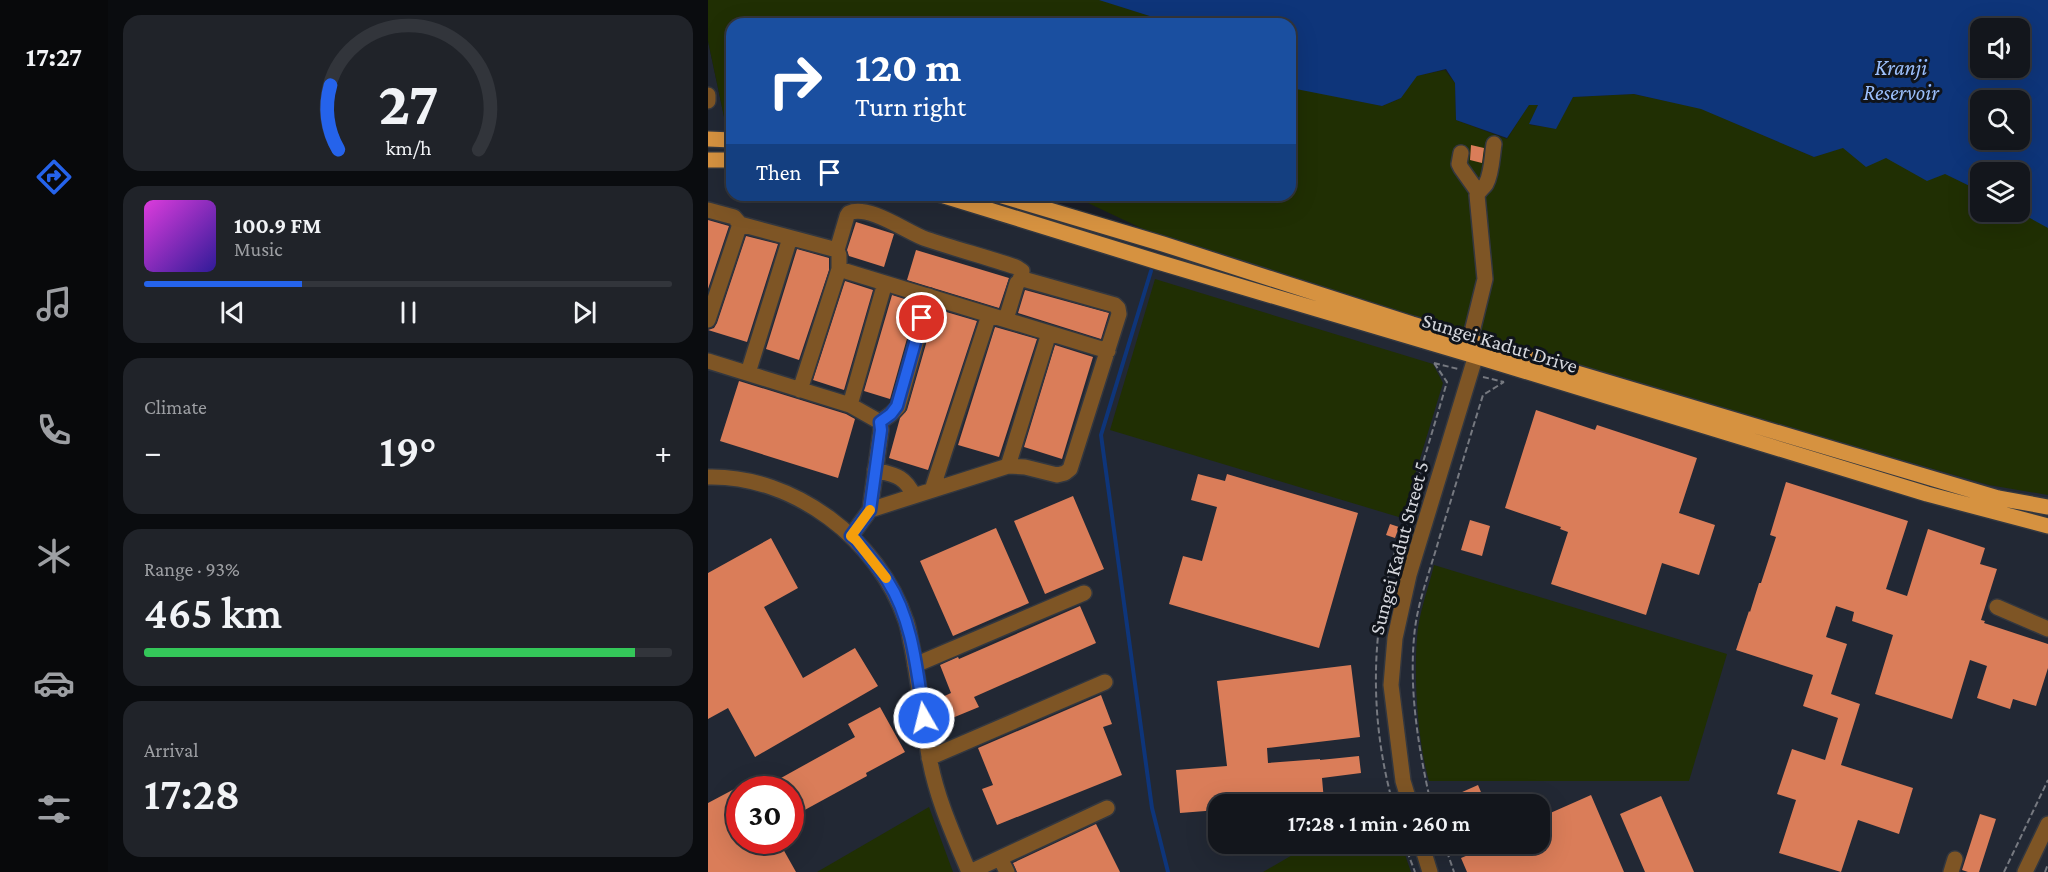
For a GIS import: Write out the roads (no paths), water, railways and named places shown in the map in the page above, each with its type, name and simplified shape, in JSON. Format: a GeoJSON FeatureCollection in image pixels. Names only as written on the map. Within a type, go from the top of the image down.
{"type":"FeatureCollection","features":[{"type":"Feature","properties":{"kind":"main road"},"geometry":{"type":"LineString","coordinates":[[708,139],[726,140]]}},
{"type":"Feature","properties":{"kind":"main road"},"geometry":{"type":"LineString","coordinates":[[708,160],[726,160]]}},
{"type":"Feature","properties":{"kind":"main road","name":"Sungei Kadut Drive"},"geometry":{"type":"LineString","coordinates":[[960,201],[1158,262],[1475,346],[1998,498],[2048,507]]}},
{"type":"Feature","properties":{"kind":"main road","name":"Sungei Kadut Drive"},"geometry":{"type":"LineString","coordinates":[[1019,201],[1412,324],[1927,495],[2048,526]]}},
{"type":"Feature","properties":{"kind":"street"},"geometry":{"type":"LineString","coordinates":[[708,95],[708,101]]}},
{"type":"Feature","properties":{"kind":"street"},"geometry":{"type":"LineString","coordinates":[[1461,153],[1459,164],[1478,192],[1485,186],[1489,176],[1494,144]]}},
{"type":"Feature","properties":{"kind":"street","name":"Sungei Kadut Street 5"},"geometry":{"type":"LineString","coordinates":[[1407,794],[1403,781],[1391,685],[1395,638],[1409,575],[1475,346],[1485,279],[1476,201],[1478,192]]}},
{"type":"Feature","properties":{"kind":"street"},"geometry":{"type":"LineString","coordinates":[[708,210],[734,217],[740,224],[837,250]]}},
{"type":"Feature","properties":{"kind":"street"},"geometry":{"type":"LineString","coordinates":[[801,390],[839,269],[837,250],[849,213],[857,211],[894,222],[924,238],[1016,267],[1022,271],[1005,319]]}},
{"type":"Feature","properties":{"kind":"street"},"geometry":{"type":"LineString","coordinates":[[708,320],[740,224]]}},
{"type":"Feature","properties":{"kind":"street"},"geometry":{"type":"LineString","coordinates":[[748,373],[790,238]]}},
{"type":"Feature","properties":{"kind":"street"},"geometry":{"type":"LineString","coordinates":[[839,269],[1108,351]]}},
{"type":"Feature","properties":{"kind":"street"},"geometry":{"type":"LineString","coordinates":[[870,510],[1008,466],[1025,467],[1057,475],[1070,469],[1108,351],[1119,314],[1118,308],[1020,280]]}},
{"type":"Feature","properties":{"kind":"street"},"geometry":{"type":"LineString","coordinates":[[850,405],[885,283]]}},
{"type":"Feature","properties":{"kind":"street"},"geometry":{"type":"LineString","coordinates":[[880,422],[897,406],[929,296]]}},
{"type":"Feature","properties":{"kind":"street"},"geometry":{"type":"LineString","coordinates":[[932,490],[989,315]]}},
{"type":"Feature","properties":{"kind":"street"},"geometry":{"type":"LineString","coordinates":[[1008,466],[1049,333]]}},
{"type":"Feature","properties":{"kind":"street"},"geometry":{"type":"LineString","coordinates":[[708,361],[850,405],[880,422]]}},
{"type":"Feature","properties":{"kind":"street"},"geometry":{"type":"LineString","coordinates":[[851,536],[870,510],[881,430],[880,422]]}},
{"type":"Feature","properties":{"kind":"street"},"geometry":{"type":"LineString","coordinates":[[875,470],[899,476],[914,496]]}},
{"type":"Feature","properties":{"kind":"street"},"geometry":{"type":"LineString","coordinates":[[708,477],[722,477],[770,487],[816,508],[856,540],[888,581],[906,621],[929,758],[945,817],[969,872],[1004,865],[1107,808]]}},
{"type":"Feature","properties":{"kind":"street"},"geometry":{"type":"LineString","coordinates":[[915,664],[1084,593]]}},
{"type":"Feature","properties":{"kind":"street"},"geometry":{"type":"LineString","coordinates":[[1997,607],[2048,629]]}},
{"type":"Feature","properties":{"kind":"street"},"geometry":{"type":"LineString","coordinates":[[929,758],[1105,682]]}},
{"type":"Feature","properties":{"kind":"street"},"geometry":{"type":"LineString","coordinates":[[2025,872],[2048,824]]}},
{"type":"Feature","properties":{"kind":"street"},"geometry":{"type":"LineString","coordinates":[[1424,854],[1430,872]]}},
{"type":"Feature","properties":{"kind":"water","name":"Kranji Reservoir"},"geometry":{"type":"Polygon","coordinates":[[[1099,0],[2048,0],[2048,228],[2030,218],[2030,162],[1970,162],[1970,186],[1945,174],[1927,181],[1886,158],[1866,167],[1843,148],[1814,157],[1701,109],[1634,94],[1573,97],[1556,129],[1529,124],[1538,105],[1529,105],[1507,138],[1456,120],[1455,83],[1446,69],[1417,76],[1401,98],[1382,106],[1296,89],[1296,18],[1156,18],[1099,0]]]}},
{"type":"Feature","properties":{"kind":"waterway"},"geometry":{"type":"LineString","coordinates":[[1151,271],[1101,435],[1152,808],[1168,872]]}}]}
